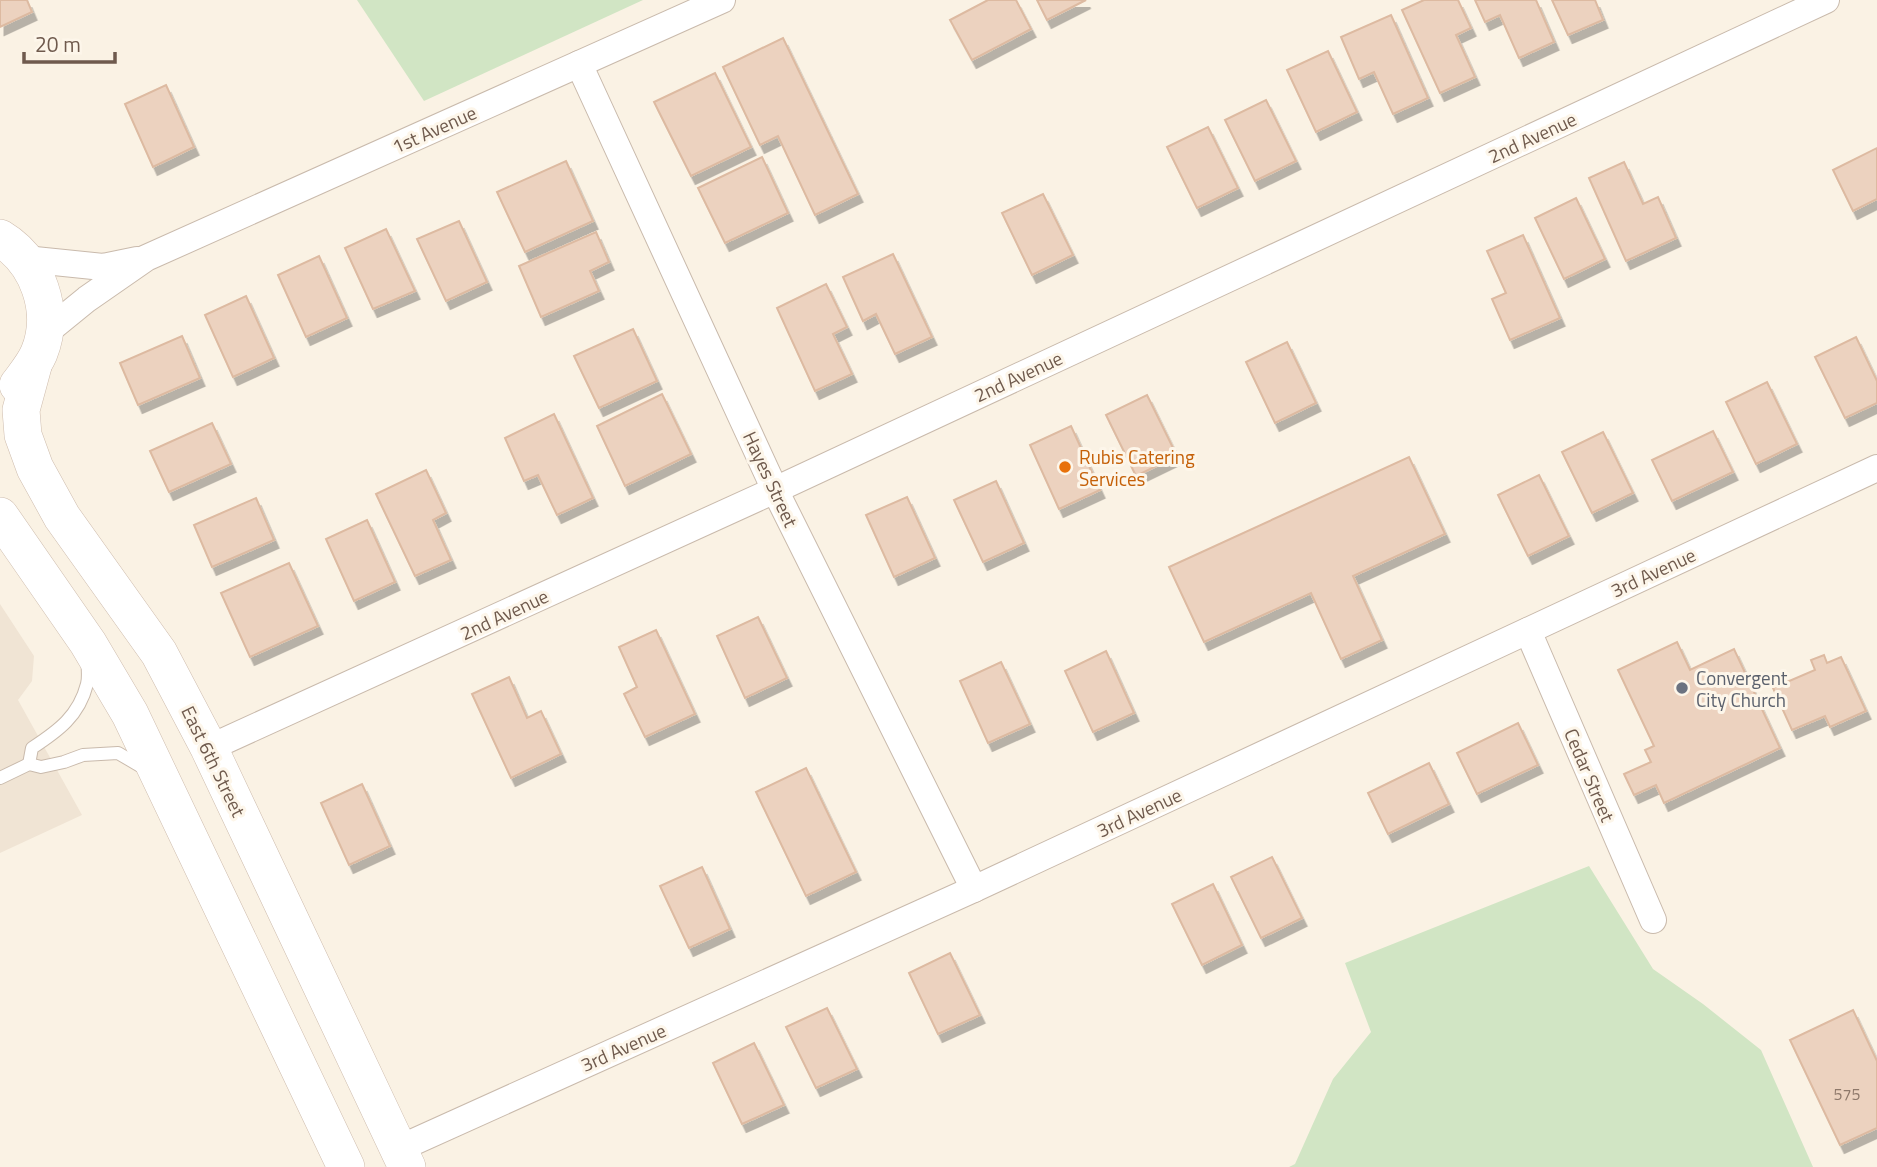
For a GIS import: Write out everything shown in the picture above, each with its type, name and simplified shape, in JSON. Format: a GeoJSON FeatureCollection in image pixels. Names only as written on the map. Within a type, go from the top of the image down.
{"type":"FeatureCollection","features":[{"type":"Feature","properties":{"kind":"street","name":"1st Avenue"},"geometry":{"type":"LineString","coordinates":[[39,350],[87,299],[146,258],[722,0]]}},
{"type":"Feature","properties":{"kind":"street","name":"2nd Avenue"},"geometry":{"type":"LineString","coordinates":[[209,748],[775,490],[1826,0]]}},
{"type":"Feature","properties":{"kind":"street","name":"Hayes Street"},"geometry":{"type":"LineString","coordinates":[[579,64],[775,490],[974,890]]}},
{"type":"Feature","properties":{"kind":"street","name":"1st Avenue"},"geometry":{"type":"LineString","coordinates":[[9,243],[103,267],[146,258]]}},
{"type":"Feature","properties":{"kind":"street","name":"East 6th Street"},"geometry":{"type":"LineString","coordinates":[[9,243],[39,282],[45,307],[39,350],[21,410],[23,435],[35,468],[62,517],[159,653],[209,748],[402,1158]]}},
{"type":"Feature","properties":{"kind":"street"},"geometry":{"type":"LineString","coordinates":[[0,398],[18,385],[39,350]]}},
{"type":"Feature","properties":{"kind":"street","name":"3rd Avenue"},"geometry":{"type":"LineString","coordinates":[[402,1158],[1877,468]]}},
{"type":"Feature","properties":{"kind":"street"},"geometry":{"type":"LineString","coordinates":[[4,524],[88,643],[130,714],[345,1167]]}},
{"type":"Feature","properties":{"kind":"street","name":"Cedar Street"},"geometry":{"type":"LineString","coordinates":[[1528,631],[1653,920]]}},
{"type":"Feature","properties":{"kind":"lane"},"geometry":{"type":"LineString","coordinates":[[29,764],[32,748],[73,716],[87,684],[88,643]]}},
{"type":"Feature","properties":{"kind":"lane"},"geometry":{"type":"LineString","coordinates":[[0,778],[29,764],[41,767],[83,755],[118,754],[162,779]]}},
{"type":"Feature","properties":{"kind":"shaded area"},"geometry":{"type":"Polygon","coordinates":[[[0,604],[34,656],[32,681],[18,700],[82,815],[0,853],[0,604]]]}},
{"type":"Feature","properties":{"kind":"green space"},"geometry":{"type":"Polygon","coordinates":[[[357,0],[643,0],[424,101],[357,0]]]}},
{"type":"Feature","properties":{"kind":"green space"},"geometry":{"type":"Polygon","coordinates":[[[1589,866],[1653,969],[1761,1050],[1813,1167],[1289,1167],[1295,1164],[1333,1079],[1371,1032],[1345,963],[1589,866]]]}},
{"type":"Feature","properties":{"kind":"building"},"geometry":{"type":"Polygon","coordinates":[[[0,0],[27,0],[32,12],[0,27],[0,0]]]}},
{"type":"Feature","properties":{"kind":"building"},"geometry":{"type":"Polygon","coordinates":[[[988,0],[1016,0],[1031,29],[972,60],[950,20],[988,0]]]}},
{"type":"Feature","properties":{"kind":"building"},"geometry":{"type":"Polygon","coordinates":[[[1037,0],[1086,0],[1047,20],[1037,0]]]}},
{"type":"Feature","properties":{"kind":"building"},"geometry":{"type":"Polygon","coordinates":[[[1424,0],[1458,0],[1471,28],[1456,35],[1475,77],[1440,93],[1402,10],[1424,0]]]}},
{"type":"Feature","properties":{"kind":"building"},"geometry":{"type":"Polygon","coordinates":[[[1475,0],[1536,0],[1554,42],[1519,58],[1500,15],[1485,22],[1475,0]]]}},
{"type":"Feature","properties":{"kind":"building"},"geometry":{"type":"Polygon","coordinates":[[[1552,0],[1595,0],[1603,20],[1568,35],[1552,0]]]}},
{"type":"Feature","properties":{"kind":"building"},"geometry":{"type":"Polygon","coordinates":[[[1391,15],[1428,98],[1393,114],[1374,72],[1359,79],[1341,37],[1391,15]]]}},
{"type":"Feature","properties":{"kind":"building"},"geometry":{"type":"Polygon","coordinates":[[[783,38],[858,194],[815,215],[778,136],[760,145],[723,67],[783,38]]]}},
{"type":"Feature","properties":{"kind":"building"},"geometry":{"type":"Polygon","coordinates":[[[1328,51],[1357,112],[1316,132],[1287,70],[1328,51]]]}},
{"type":"Feature","properties":{"kind":"building"},"geometry":{"type":"Polygon","coordinates":[[[715,73],[751,147],[691,176],[654,102],[715,73]]]}},
{"type":"Feature","properties":{"kind":"building"},"geometry":{"type":"Polygon","coordinates":[[[166,85],[194,147],[153,167],[125,104],[166,85]]]}},
{"type":"Feature","properties":{"kind":"building"},"geometry":{"type":"Polygon","coordinates":[[[1266,100],[1296,161],[1255,181],[1225,120],[1266,100]]]}},
{"type":"Feature","properties":{"kind":"building"},"geometry":{"type":"Polygon","coordinates":[[[1208,127],[1238,188],[1197,208],[1167,147],[1208,127]]]}},
{"type":"Feature","properties":{"kind":"building"},"geometry":{"type":"Polygon","coordinates":[[[1877,148],[1877,199],[1853,211],[1833,170],[1877,148]]]}},
{"type":"Feature","properties":{"kind":"building"},"geometry":{"type":"Polygon","coordinates":[[[762,157],[788,213],[725,243],[698,188],[762,157]]]}},
{"type":"Feature","properties":{"kind":"building"},"geometry":{"type":"Polygon","coordinates":[[[566,161],[593,221],[525,252],[497,192],[566,161]]]}},
{"type":"Feature","properties":{"kind":"building"},"geometry":{"type":"Polygon","coordinates":[[[1624,162],[1643,204],[1658,197],[1676,238],[1626,261],[1589,178],[1624,162]]]}},
{"type":"Feature","properties":{"kind":"building"},"geometry":{"type":"Polygon","coordinates":[[[1043,194],[1073,255],[1032,275],[1002,213],[1043,194]]]}},
{"type":"Feature","properties":{"kind":"building"},"geometry":{"type":"Polygon","coordinates":[[[1576,198],[1605,259],[1564,279],[1535,218],[1576,198]]]}},
{"type":"Feature","properties":{"kind":"building"},"geometry":{"type":"Polygon","coordinates":[[[459,221],[487,282],[446,301],[417,239],[459,221]]]}},
{"type":"Feature","properties":{"kind":"building"},"geometry":{"type":"Polygon","coordinates":[[[386,229],[415,291],[373,309],[345,248],[386,229]]]}},
{"type":"Feature","properties":{"kind":"building"},"geometry":{"type":"Polygon","coordinates":[[[596,232],[609,262],[590,271],[599,291],[541,317],[519,266],[596,232]]]}},
{"type":"Feature","properties":{"kind":"building"},"geometry":{"type":"Polygon","coordinates":[[[1523,235],[1560,318],[1510,340],[1492,299],[1506,293],[1487,251],[1523,235]]]}},
{"type":"Feature","properties":{"kind":"building"},"geometry":{"type":"Polygon","coordinates":[[[893,254],[932,337],[895,354],[876,314],[863,321],[843,277],[893,254]]]}},
{"type":"Feature","properties":{"kind":"building"},"geometry":{"type":"Polygon","coordinates":[[[319,256],[347,318],[306,337],[278,275],[319,256]]]}},
{"type":"Feature","properties":{"kind":"building"},"geometry":{"type":"Polygon","coordinates":[[[826,284],[847,327],[833,334],[852,374],[815,391],[777,308],[826,284]]]}},
{"type":"Feature","properties":{"kind":"building"},"geometry":{"type":"Polygon","coordinates":[[[246,296],[274,358],[233,377],[205,315],[246,296]]]}},
{"type":"Feature","properties":{"kind":"building"},"geometry":{"type":"Polygon","coordinates":[[[633,329],[657,381],[599,408],[574,356],[633,329]]]}},
{"type":"Feature","properties":{"kind":"building"},"geometry":{"type":"Polygon","coordinates":[[[182,336],[200,378],[138,405],[120,363],[182,336]]]}},
{"type":"Feature","properties":{"kind":"building"},"geometry":{"type":"Polygon","coordinates":[[[1856,337],[1877,381],[1877,403],[1845,418],[1815,357],[1856,337]]]}},
{"type":"Feature","properties":{"kind":"building"},"geometry":{"type":"Polygon","coordinates":[[[1287,342],[1316,403],[1275,423],[1246,362],[1287,342]]]}},
{"type":"Feature","properties":{"kind":"building"},"geometry":{"type":"Polygon","coordinates":[[[1767,382],[1797,444],[1756,464],[1726,402],[1767,382]]]}},
{"type":"Feature","properties":{"kind":"building"},"geometry":{"type":"Polygon","coordinates":[[[662,394],[691,454],[625,486],[597,426],[662,394]]]}},
{"type":"Feature","properties":{"kind":"building"},"geometry":{"type":"Polygon","coordinates":[[[1147,395],[1177,456],[1136,476],[1106,415],[1147,395]]]}},
{"type":"Feature","properties":{"kind":"building"},"geometry":{"type":"Polygon","coordinates":[[[554,414],[593,498],[557,515],[538,475],[524,481],[505,438],[554,414]]]}},
{"type":"Feature","properties":{"kind":"building"},"geometry":{"type":"Polygon","coordinates":[[[212,423],[231,464],[169,492],[150,451],[212,423]]]}},
{"type":"Feature","properties":{"kind":"building","name":"Rubis Catering Services"},"geometry":{"type":"Polygon","coordinates":[[[1071,426],[1100,490],[1059,509],[1030,445],[1071,426]]]}},
{"type":"Feature","properties":{"kind":"building"},"geometry":{"type":"Polygon","coordinates":[[[1713,431],[1733,472],[1672,501],[1652,460],[1713,431]]]}},
{"type":"Feature","properties":{"kind":"building"},"geometry":{"type":"Polygon","coordinates":[[[1603,432],[1633,493],[1592,513],[1562,452],[1603,432]]]}},
{"type":"Feature","properties":{"kind":"building"},"geometry":{"type":"Polygon","coordinates":[[[1409,457],[1445,534],[1353,576],[1382,640],[1341,659],[1311,593],[1204,642],[1169,567],[1409,457]]]}},
{"type":"Feature","properties":{"kind":"building"},"geometry":{"type":"Polygon","coordinates":[[[426,470],[446,513],[433,520],[451,560],[415,576],[376,494],[426,470]]]}},
{"type":"Feature","properties":{"kind":"building"},"geometry":{"type":"Polygon","coordinates":[[[1539,475],[1569,536],[1528,556],[1498,495],[1539,475]]]}},
{"type":"Feature","properties":{"kind":"building"},"geometry":{"type":"Polygon","coordinates":[[[996,481],[1024,543],[983,562],[954,500],[996,481]]]}},
{"type":"Feature","properties":{"kind":"building"},"geometry":{"type":"Polygon","coordinates":[[[907,497],[935,558],[894,577],[866,515],[907,497]]]}},
{"type":"Feature","properties":{"kind":"building"},"geometry":{"type":"Polygon","coordinates":[[[256,498],[274,540],[212,567],[194,525],[256,498]]]}},
{"type":"Feature","properties":{"kind":"building"},"geometry":{"type":"Polygon","coordinates":[[[367,520],[395,582],[354,601],[326,539],[367,520]]]}},
{"type":"Feature","properties":{"kind":"building"},"geometry":{"type":"Polygon","coordinates":[[[289,563],[318,626],[250,657],[221,593],[289,563]]]}},
{"type":"Feature","properties":{"kind":"building"},"geometry":{"type":"Polygon","coordinates":[[[758,617],[787,678],[745,698],[717,636],[758,617]]]}},
{"type":"Feature","properties":{"kind":"building"},"geometry":{"type":"Polygon","coordinates":[[[656,630],[695,714],[645,737],[624,694],[637,687],[619,647],[656,630]]]}},
{"type":"Feature","properties":{"kind":"building"},"geometry":{"type":"Polygon","coordinates":[[[1677,642],[1690,670],[1734,649],[1780,748],[1664,803],[1656,785],[1634,795],[1624,774],[1651,762],[1645,750],[1654,746],[1618,670],[1677,642]]]}},
{"type":"Feature","properties":{"kind":"building"},"geometry":{"type":"Polygon","coordinates":[[[1106,651],[1134,713],[1093,732],[1065,671],[1106,651]]]}},
{"type":"Feature","properties":{"kind":"building"},"geometry":{"type":"Polygon","coordinates":[[[1824,655],[1827,663],[1841,657],[1866,711],[1830,727],[1825,716],[1792,730],[1773,688],[1815,670],[1811,660],[1824,655]]]}},
{"type":"Feature","properties":{"kind":"building"},"geometry":{"type":"Polygon","coordinates":[[[1001,662],[1030,724],[988,743],[960,681],[1001,662]]]}},
{"type":"Feature","properties":{"kind":"building"},"geometry":{"type":"Polygon","coordinates":[[[509,677],[527,718],[541,711],[561,754],[511,778],[472,694],[509,677]]]}},
{"type":"Feature","properties":{"kind":"building"},"geometry":{"type":"Polygon","coordinates":[[[1518,723],[1538,765],[1477,794],[1457,753],[1518,723]]]}},
{"type":"Feature","properties":{"kind":"building"},"geometry":{"type":"Polygon","coordinates":[[[1429,763],[1449,804],[1388,834],[1368,793],[1429,763]]]}},
{"type":"Feature","properties":{"kind":"building"},"geometry":{"type":"Polygon","coordinates":[[[806,768],[856,872],[806,896],[756,792],[806,768]]]}},
{"type":"Feature","properties":{"kind":"building"},"geometry":{"type":"Polygon","coordinates":[[[362,784],[390,846],[349,865],[321,803],[362,784]]]}},
{"type":"Feature","properties":{"kind":"building"},"geometry":{"type":"Polygon","coordinates":[[[1272,857],[1302,918],[1261,938],[1231,877],[1272,857]]]}},
{"type":"Feature","properties":{"kind":"building"},"geometry":{"type":"Polygon","coordinates":[[[702,867],[730,929],[689,948],[660,886],[702,867]]]}},
{"type":"Feature","properties":{"kind":"building"},"geometry":{"type":"Polygon","coordinates":[[[1213,884],[1242,945],[1202,965],[1172,904],[1213,884]]]}},
{"type":"Feature","properties":{"kind":"building"},"geometry":{"type":"Polygon","coordinates":[[[950,953],[980,1015],[938,1034],[909,973],[950,953]]]}},
{"type":"Feature","properties":{"kind":"building"},"geometry":{"type":"Polygon","coordinates":[[[827,1008],[857,1069],[816,1088],[786,1027],[827,1008]]]}},
{"type":"Feature","properties":{"kind":"building"},"geometry":{"type":"Polygon","coordinates":[[[1853,1010],[1877,1061],[1877,1128],[1840,1145],[1790,1040],[1853,1010]]]}},
{"type":"Feature","properties":{"kind":"building"},"geometry":{"type":"Polygon","coordinates":[[[754,1043],[784,1105],[742,1124],[713,1063],[754,1043]]]}},
{"type":"Feature","properties":{"kind":"place","name":"Rubis Catering Services"},"geometry":{"type":"Point","coordinates":[1065,467]}},
{"type":"Feature","properties":{"kind":"place","name":"Convergent City Church"},"geometry":{"type":"Point","coordinates":[1682,688]}}]}
